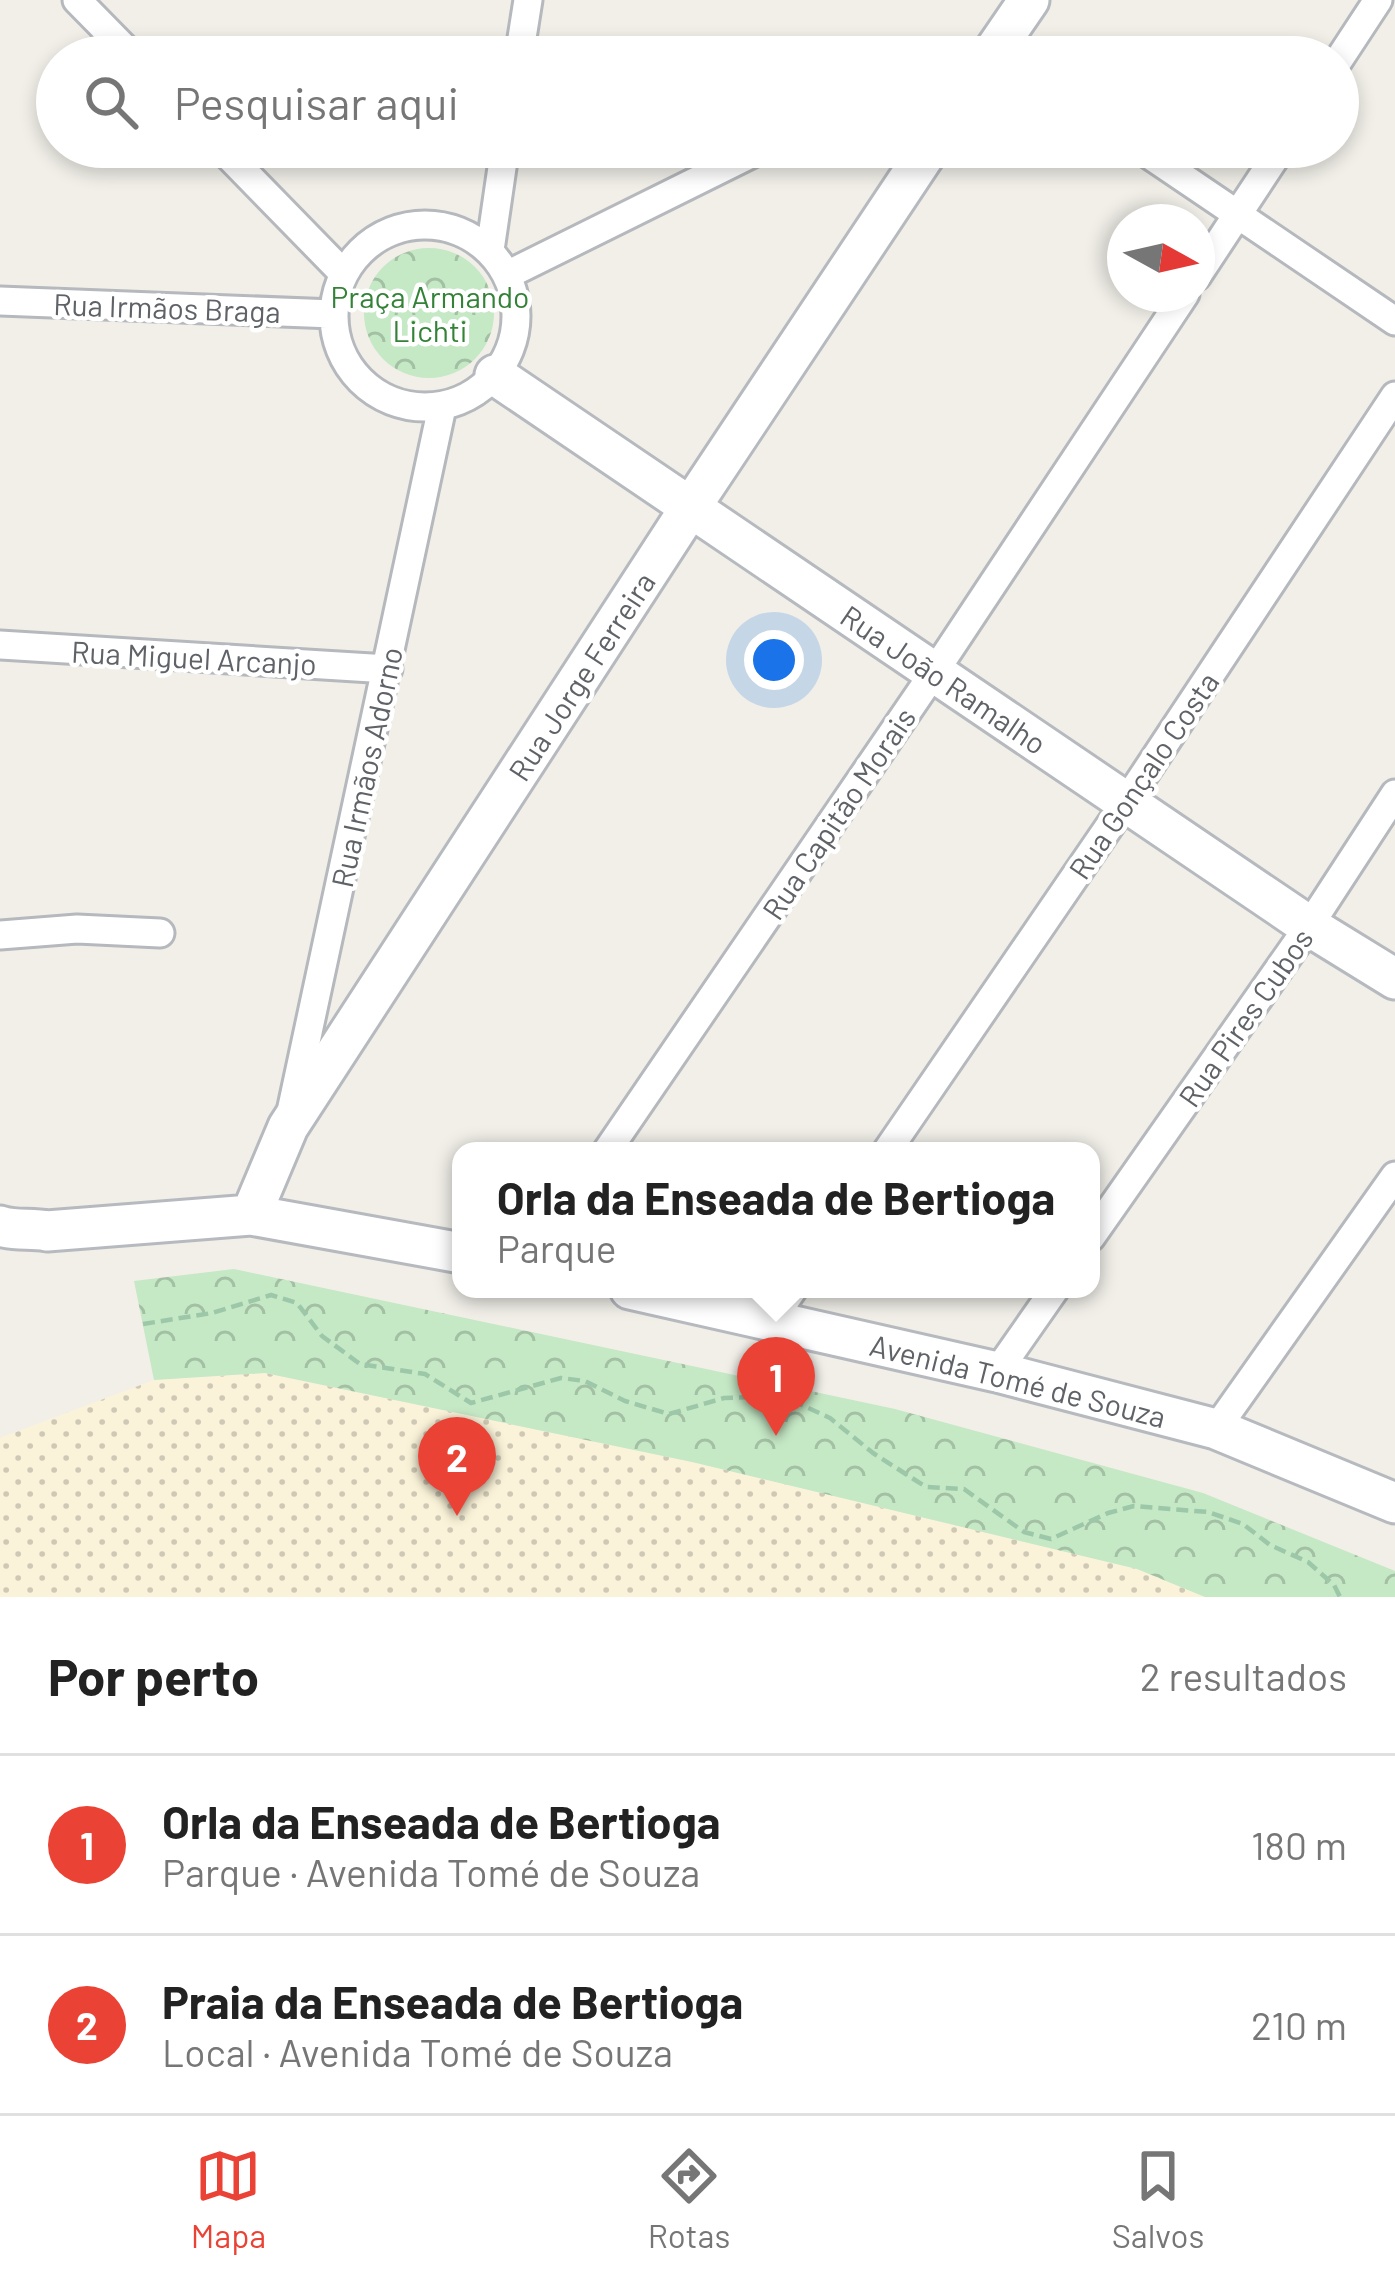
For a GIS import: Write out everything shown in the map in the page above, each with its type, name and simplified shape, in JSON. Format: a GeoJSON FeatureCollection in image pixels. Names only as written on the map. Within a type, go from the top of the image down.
{"type":"FeatureCollection","features":[{"type":"Feature","properties":{"kind":"street"},"geometry":{"type":"LineString","coordinates":[[77,0],[112,36]]}},
{"type":"Feature","properties":{"kind":"street"},"geometry":{"type":"LineString","coordinates":[[522,36],[528,0]]}},
{"type":"Feature","properties":{"kind":"street"},"geometry":{"type":"LineString","coordinates":[[1008,36],[1029,0]]}},
{"type":"Feature","properties":{"kind":"street"},"geometry":{"type":"LineString","coordinates":[[1354,36],[1378,0]]}},
{"type":"Feature","properties":{"kind":"street"},"geometry":{"type":"LineString","coordinates":[[241,168],[344,274]]}},
{"type":"Feature","properties":{"kind":"street"},"geometry":{"type":"LineString","coordinates":[[490,250],[503,168]]}},
{"type":"Feature","properties":{"kind":"street"},"geometry":{"type":"LineString","coordinates":[[508,275],[723,168]]}},
{"type":"Feature","properties":{"kind":"street","name":"Rua Jorge Ferreira"},"geometry":{"type":"LineString","coordinates":[[250,1215],[288,1127],[916,168]]}},
{"type":"Feature","properties":{"kind":"street"},"geometry":{"type":"LineString","coordinates":[[1169,168],[1395,321]]}},
{"type":"Feature","properties":{"kind":"street"},"geometry":{"type":"LineString","coordinates":[[1215,249],[1268,168]]}},
{"type":"Feature","properties":{"kind":"street"},"geometry":{"type":"LineString","coordinates":[[411,225],[440,225],[466,233],[490,250],[508,275],[517,327],[495,375],[471,396],[442,407],[415,408],[389,401],[366,386],[342,353],[334,314],[344,274],[360,251],[384,234],[411,225]]}},
{"type":"Feature","properties":{"kind":"street","name":"Rua Irmãos Braga"},"geometry":{"type":"LineString","coordinates":[[0,301],[334,314]]}},
{"type":"Feature","properties":{"kind":"street","name":"Rua Capitão Morais"},"geometry":{"type":"LineString","coordinates":[[613,1142],[1173,312]]}},
{"type":"Feature","properties":{"kind":"street","name":"Rua João Ramalho"},"geometry":{"type":"LineString","coordinates":[[495,375],[1395,980]]}},
{"type":"Feature","properties":{"kind":"street","name":"Rua Gonçalo Costa"},"geometry":{"type":"LineString","coordinates":[[893,1142],[1395,396]]}},
{"type":"Feature","properties":{"kind":"street","name":"Rua Irmãos Adorno"},"geometry":{"type":"LineString","coordinates":[[288,1127],[442,407]]}},
{"type":"Feature","properties":{"kind":"street","name":"Rua Miguel Arcanjo"},"geometry":{"type":"LineString","coordinates":[[0,645],[388,669]]}},
{"type":"Feature","properties":{"kind":"street","name":"Rua Pires Cubos"},"geometry":{"type":"LineString","coordinates":[[1100,1224],[1310,926],[1395,794]]}},
{"type":"Feature","properties":{"kind":"street"},"geometry":{"type":"LineString","coordinates":[[0,935],[77,929],[160,934]]}},
{"type":"Feature","properties":{"kind":"street"},"geometry":{"type":"LineString","coordinates":[[1216,1429],[1395,1176]]}},
{"type":"Feature","properties":{"kind":"street"},"geometry":{"type":"LineString","coordinates":[[0,1226],[47,1231],[250,1215],[452,1251]]}},
{"type":"Feature","properties":{"kind":"street","name":"Avenida Tomé de Souza"},"geometry":{"type":"LineString","coordinates":[[716,1298],[782,1305],[997,1372],[1216,1429],[1395,1503]]}},
{"type":"Feature","properties":{"kind":"street"},"geometry":{"type":"LineString","coordinates":[[997,1372],[1048,1298]]}},
{"type":"Feature","properties":{"kind":"path"},"geometry":{"type":"LineString","coordinates":[[143,1324],[212,1313],[271,1295],[297,1303],[322,1336],[360,1364],[425,1374],[471,1403],[561,1378],[585,1381],[625,1401],[669,1414],[724,1398],[782,1396],[830,1418],[873,1454],[926,1487],[964,1490],[1024,1532],[1051,1539],[1134,1506],[1208,1512],[1243,1524],[1270,1545],[1308,1562],[1334,1585],[1340,1597]]}},
{"type":"Feature","properties":{"kind":"sand"},"geometry":{"type":"Polygon","coordinates":[[[265,1373],[692,1462],[1137,1569],[1205,1597],[0,1597],[0,1438],[154,1380],[265,1373]]]}},
{"type":"Feature","properties":{"kind":"green space","name":"Praça Armando Lichti"},"geometry":{"type":"Polygon","coordinates":[[[429,248],[454,253],[475,267],[489,288],[494,313],[489,338],[475,359],[454,373],[429,378],[404,373],[383,359],[369,338],[364,313],[369,288],[383,267],[404,253],[429,248]]]}},
{"type":"Feature","properties":{"kind":"green space"},"geometry":{"type":"Polygon","coordinates":[[[234,1269],[895,1409],[1203,1493],[1395,1571],[1395,1597],[1205,1597],[1137,1569],[692,1462],[265,1373],[154,1380],[134,1281],[234,1269]]]}},
{"type":"Feature","properties":{"kind":"place","name":"Orla da Enseada de Bertioga"},"geometry":{"type":"Point","coordinates":[776,1436]}},
{"type":"Feature","properties":{"kind":"place","name":"Praia da Enseada de Bertioga"},"geometry":{"type":"Point","coordinates":[457,1516]}}]}
